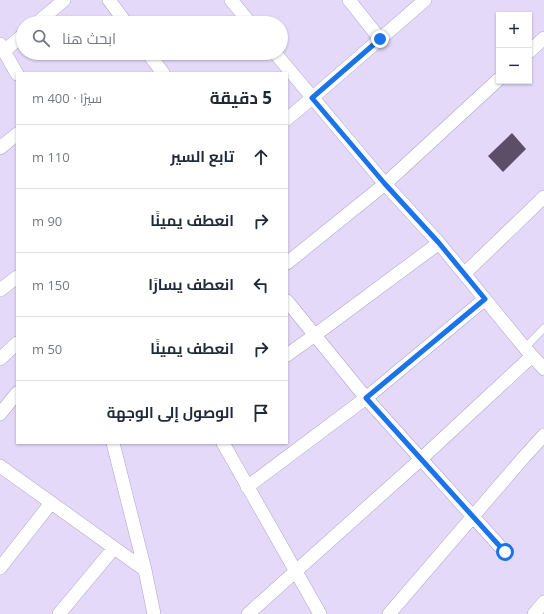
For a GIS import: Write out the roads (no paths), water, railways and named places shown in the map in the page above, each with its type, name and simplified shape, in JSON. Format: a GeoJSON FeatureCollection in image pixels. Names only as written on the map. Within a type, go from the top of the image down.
{"type":"FeatureCollection","features":[{"type":"Feature","properties":{"kind":"street"},"geometry":{"type":"LineString","coordinates":[[45,16],[64,0]]}},
{"type":"Feature","properties":{"kind":"street"},"geometry":{"type":"LineString","coordinates":[[109,0],[121,16]]}},
{"type":"Feature","properties":{"kind":"street"},"geometry":{"type":"LineString","coordinates":[[231,0],[244,16]]}},
{"type":"Feature","properties":{"kind":"street"},"geometry":{"type":"LineString","coordinates":[[349,0],[380,39]]}},
{"type":"Feature","properties":{"kind":"street"},"geometry":{"type":"LineString","coordinates":[[288,118],[425,0]]}},
{"type":"Feature","properties":{"kind":"street"},"geometry":{"type":"LineString","coordinates":[[532,49],[544,38]]}},
{"type":"Feature","properties":{"kind":"street"},"geometry":{"type":"LineString","coordinates":[[16,39],[2,48],[16,72]]}},
{"type":"Feature","properties":{"kind":"street"},"geometry":{"type":"LineString","coordinates":[[153,60],[162,72]]}},
{"type":"Feature","properties":{"kind":"street"},"geometry":{"type":"LineString","coordinates":[[281,60],[385,184],[439,243],[544,369]]}},
{"type":"Feature","properties":{"kind":"street"},"geometry":{"type":"LineString","coordinates":[[288,262],[385,184],[496,82]]}},
{"type":"Feature","properties":{"kind":"street"},"geometry":{"type":"LineString","coordinates":[[0,148],[16,135]]}},
{"type":"Feature","properties":{"kind":"street"},"geometry":{"type":"LineString","coordinates":[[464,274],[544,197]]}},
{"type":"Feature","properties":{"kind":"street"},"geometry":{"type":"LineString","coordinates":[[288,355],[439,243]]}},
{"type":"Feature","properties":{"kind":"street"},"geometry":{"type":"LineString","coordinates":[[0,290],[16,278]]}},
{"type":"Feature","properties":{"kind":"street"},"geometry":{"type":"LineString","coordinates":[[248,487],[366,398],[485,299]]}},
{"type":"Feature","properties":{"kind":"street"},"geometry":{"type":"LineString","coordinates":[[288,302],[366,398],[505,552]]}},
{"type":"Feature","properties":{"kind":"street"},"geometry":{"type":"LineString","coordinates":[[0,359],[16,344]]}},
{"type":"Feature","properties":{"kind":"street"},"geometry":{"type":"LineString","coordinates":[[248,614],[421,459],[529,352]]}},
{"type":"Feature","properties":{"kind":"street"},"geometry":{"type":"LineString","coordinates":[[0,414],[16,394]]}},
{"type":"Feature","properties":{"kind":"street"},"geometry":{"type":"LineString","coordinates":[[389,614],[524,456],[544,435]]}},
{"type":"Feature","properties":{"kind":"street"},"geometry":{"type":"LineString","coordinates":[[113,444],[154,614]]}},
{"type":"Feature","properties":{"kind":"street"},"geometry":{"type":"LineString","coordinates":[[224,444],[320,614]]}},
{"type":"Feature","properties":{"kind":"street"},"geometry":{"type":"LineString","coordinates":[[0,466],[144,570]]}},
{"type":"Feature","properties":{"kind":"street"},"geometry":{"type":"LineString","coordinates":[[0,568],[51,503]]}},
{"type":"Feature","properties":{"kind":"street"},"geometry":{"type":"LineString","coordinates":[[59,614],[114,548]]}},
{"type":"Feature","properties":{"kind":"street"},"geometry":{"type":"LineString","coordinates":[[534,614],[544,602]]}},
{"type":"Feature","properties":{"kind":"lane"},"geometry":{"type":"LineString","coordinates":[[529,352],[544,328]]}}]}
